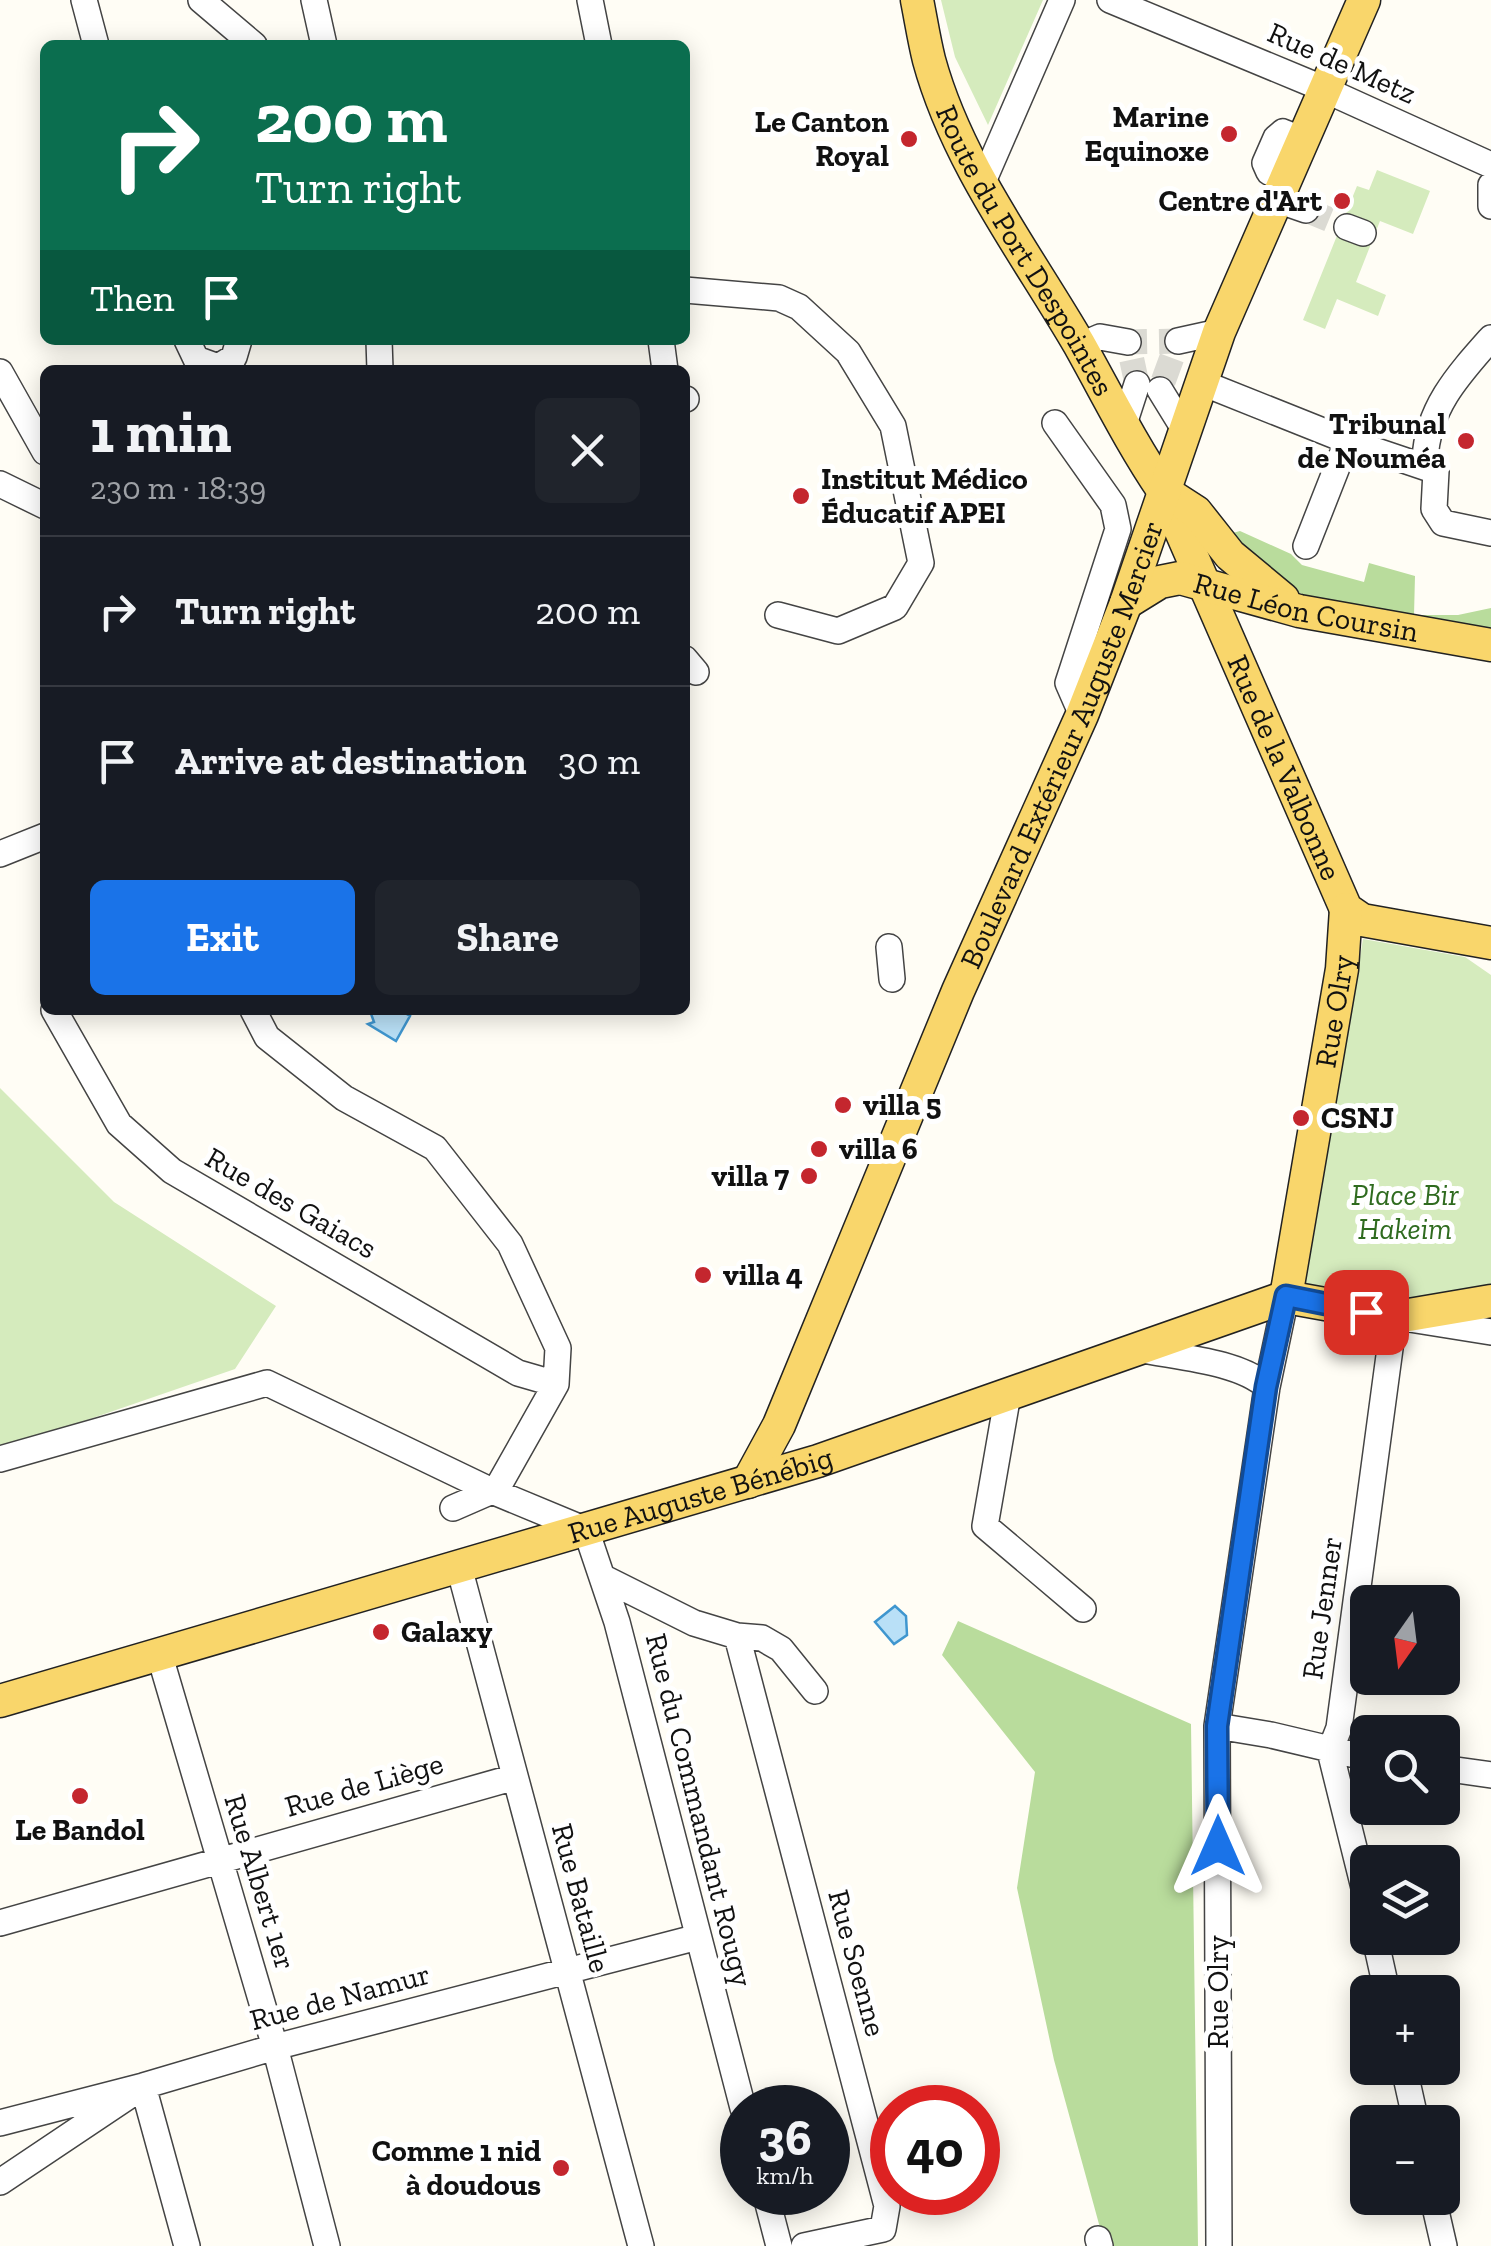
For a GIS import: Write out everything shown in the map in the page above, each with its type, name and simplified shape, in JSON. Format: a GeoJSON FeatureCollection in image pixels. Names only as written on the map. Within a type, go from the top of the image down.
{"type":"FeatureCollection","features":[{"type":"Feature","properties":{"kind":"main road","name":"Route du Port Despointes"},"geometry":{"type":"LineString","coordinates":[[916,0],[945,106],[982,184],[1080,346],[1125,433],[1163,490]]}},
{"type":"Feature","properties":{"kind":"main road","name":"Boulevard Extérieur Auguste Mercier"},"geometry":{"type":"LineString","coordinates":[[748,1482],[778,1424],[958,991],[1082,715],[1126,603],[1219,332],[1289,197],[1304,140],[1364,0]]}},
{"type":"Feature","properties":{"kind":"main road","name":"Rue de la Valbonne"},"geometry":{"type":"LineString","coordinates":[[1163,490],[1346,910],[1362,920],[1491,943]]}},
{"type":"Feature","properties":{"kind":"main road"},"geometry":{"type":"LineString","coordinates":[[1163,490],[1196,512],[1230,555],[1299,611]]}},
{"type":"Feature","properties":{"kind":"main road","name":"Rue Léon Coursin"},"geometry":{"type":"LineString","coordinates":[[1126,603],[1160,582],[1180,578],[1299,611],[1491,645]]}},
{"type":"Feature","properties":{"kind":"main road"},"geometry":{"type":"LineString","coordinates":[[1240,664],[1241,640],[1257,620],[1299,611]]}},
{"type":"Feature","properties":{"kind":"main road","name":"Rue Olry"},"geometry":{"type":"LineString","coordinates":[[1286,1296],[1342,969],[1346,910]]}},
{"type":"Feature","properties":{"kind":"main road"},"geometry":{"type":"LineString","coordinates":[[1447,936],[1491,964]]}},
{"type":"Feature","properties":{"kind":"main road"},"geometry":{"type":"LineString","coordinates":[[1286,1296],[1398,1317],[1491,1301]]}},
{"type":"Feature","properties":{"kind":"main road","name":"Rue Auguste Bénébig"},"geometry":{"type":"LineString","coordinates":[[0,1701],[818,1461],[1286,1296]]}},
{"type":"Feature","properties":{"kind":"main road"},"geometry":{"type":"LineString","coordinates":[[778,1424],[792,1456],[818,1461]]}},
{"type":"Feature","properties":{"kind":"street"},"geometry":{"type":"LineString","coordinates":[[84,0],[95,40]]}},
{"type":"Feature","properties":{"kind":"street"},"geometry":{"type":"LineString","coordinates":[[201,0],[248,40]]}},
{"type":"Feature","properties":{"kind":"street"},"geometry":{"type":"LineString","coordinates":[[314,0],[323,40]]}},
{"type":"Feature","properties":{"kind":"street"},"geometry":{"type":"LineString","coordinates":[[590,0],[598,40]]}},
{"type":"Feature","properties":{"kind":"street"},"geometry":{"type":"LineString","coordinates":[[982,184],[1062,0]]}},
{"type":"Feature","properties":{"kind":"street","name":"Rue de Metz"},"geometry":{"type":"LineString","coordinates":[[1110,0],[1491,165]]}},
{"type":"Feature","properties":{"kind":"street"},"geometry":{"type":"LineString","coordinates":[[1491,185],[1491,206]]}},
{"type":"Feature","properties":{"kind":"street"},"geometry":{"type":"LineString","coordinates":[[690,290],[770,296],[799,307],[848,352],[893,426],[921,563],[895,607],[838,631],[778,615]]}},
{"type":"Feature","properties":{"kind":"street"},"geometry":{"type":"LineString","coordinates":[[1178,341],[1219,332]]}},
{"type":"Feature","properties":{"kind":"street"},"geometry":{"type":"LineString","coordinates":[[1080,346],[1100,338],[1128,342]]}},
{"type":"Feature","properties":{"kind":"street"},"geometry":{"type":"LineString","coordinates":[[1491,338],[1460,370],[1426,434],[1426,460],[1436,471],[1434,509],[1443,523],[1491,532]]}},
{"type":"Feature","properties":{"kind":"street"},"geometry":{"type":"LineString","coordinates":[[189,345],[196,359],[212,365]]}},
{"type":"Feature","properties":{"kind":"street"},"geometry":{"type":"LineString","coordinates":[[221,365],[236,354],[237,345]]}},
{"type":"Feature","properties":{"kind":"street"},"geometry":{"type":"LineString","coordinates":[[0,372],[40,443]]}},
{"type":"Feature","properties":{"kind":"street"},"geometry":{"type":"LineString","coordinates":[[1200,382],[1353,443],[1436,471]]}},
{"type":"Feature","properties":{"kind":"street"},"geometry":{"type":"LineString","coordinates":[[1125,433],[1125,421],[1148,387],[1184,429]]}},
{"type":"Feature","properties":{"kind":"street"},"geometry":{"type":"LineString","coordinates":[[1056,422],[1113,506],[1118,529],[1068,683],[1082,715]]}},
{"type":"Feature","properties":{"kind":"street"},"geometry":{"type":"LineString","coordinates":[[1306,546],[1340,456],[1353,443]]}},
{"type":"Feature","properties":{"kind":"street"},"geometry":{"type":"LineString","coordinates":[[0,484],[40,504]]}},
{"type":"Feature","properties":{"kind":"street"},"geometry":{"type":"LineString","coordinates":[[0,854],[40,838]]}},
{"type":"Feature","properties":{"kind":"street"},"geometry":{"type":"LineString","coordinates":[[889,947],[892,979]]}},
{"type":"Feature","properties":{"kind":"street","name":"Rue des Gaiacs"},"geometry":{"type":"LineString","coordinates":[[57,1015],[118,1124],[172,1170],[518,1373],[556,1384]]}},
{"type":"Feature","properties":{"kind":"street"},"geometry":{"type":"LineString","coordinates":[[256,1015],[267,1037],[344,1098],[434,1148],[510,1244],[558,1348],[556,1384],[492,1491],[453,1508]]}},
{"type":"Feature","properties":{"kind":"street","name":"Rue Olry"},"geometry":{"type":"LineString","coordinates":[[1219,2246],[1217,1726],[1266,1387],[1286,1296]]}},
{"type":"Feature","properties":{"kind":"street"},"geometry":{"type":"LineString","coordinates":[[1398,1317],[1491,1332]]}},
{"type":"Feature","properties":{"kind":"street","name":"Rue Jenner"},"geometry":{"type":"LineString","coordinates":[[1355,1845],[1330,1751],[1338,1728],[1391,1341],[1398,1317]]}},
{"type":"Feature","properties":{"kind":"street"},"geometry":{"type":"LineString","coordinates":[[1138,1349],[1232,1368],[1255,1376],[1266,1387]]}},
{"type":"Feature","properties":{"kind":"street"},"geometry":{"type":"LineString","coordinates":[[0,1460],[267,1383],[492,1491],[586,1530]]}},
{"type":"Feature","properties":{"kind":"street"},"geometry":{"type":"LineString","coordinates":[[1008,1394],[986,1526],[1083,1609]]}},
{"type":"Feature","properties":{"kind":"street","name":"Rue du Commandant Rougy"},"geometry":{"type":"LineString","coordinates":[[586,1530],[602,1577],[736,2085]]}},
{"type":"Feature","properties":{"kind":"street","name":"Rue Bataille"},"geometry":{"type":"LineString","coordinates":[[459,1567],[641,2246]]}},
{"type":"Feature","properties":{"kind":"street"},"geometry":{"type":"LineString","coordinates":[[602,1577],[694,1623],[737,1636],[762,1638],[781,1649],[814,1691]]}},
{"type":"Feature","properties":{"kind":"street","name":"Rue Soenne"},"geometry":{"type":"LineString","coordinates":[[737,1636],[887,2206],[883,2230],[804,2246]]}},
{"type":"Feature","properties":{"kind":"street","name":"Rue Albert 1er"},"geometry":{"type":"LineString","coordinates":[[158,1653],[275,2046],[326,2246]]}},
{"type":"Feature","properties":{"kind":"street"},"geometry":{"type":"LineString","coordinates":[[1217,1726],[1350,1755]]}},
{"type":"Feature","properties":{"kind":"street"},"geometry":{"type":"LineString","coordinates":[[1460,1771],[1491,1775]]}},
{"type":"Feature","properties":{"kind":"street","name":"Rue de Liège"},"geometry":{"type":"LineString","coordinates":[[0,1923],[516,1777]]}},
{"type":"Feature","properties":{"kind":"street","name":"Rue de Namur"},"geometry":{"type":"LineString","coordinates":[[0,2122],[143,2086],[275,2046],[698,1937]]}},
{"type":"Feature","properties":{"kind":"street"},"geometry":{"type":"LineString","coordinates":[[0,2182],[143,2086],[187,2246]]}},
{"type":"Feature","properties":{"kind":"street"},"geometry":{"type":"LineString","coordinates":[[771,2215],[778,2246]]}},
{"type":"Feature","properties":{"kind":"street"},"geometry":{"type":"LineString","coordinates":[[1437,2215],[1444,2246]]}},
{"type":"Feature","properties":{"kind":"green space"},"geometry":{"type":"Polygon","coordinates":[[[941,0],[1043,0],[988,125],[955,57],[941,0]]]}},
{"type":"Feature","properties":{"kind":"green space"},"geometry":{"type":"Polygon","coordinates":[[[1377,170],[1430,191],[1413,234],[1380,221],[1356,282],[1386,295],[1378,316],[1337,299],[1325,329],[1303,320],[1357,186],[1369,190],[1377,170]]]}},
{"type":"Feature","properties":{"kind":"green space"},"geometry":{"type":"Polygon","coordinates":[[[1240,531],[1291,554],[1302,565],[1364,582],[1369,563],[1415,576],[1414,615],[1458,615],[1491,608],[1491,630],[1329,604],[1275,584],[1229,534],[1240,531]]]}},
{"type":"Feature","properties":{"kind":"green space","name":"Place Bir Hakeim"},"geometry":{"type":"Polygon","coordinates":[[[1363,939],[1465,957],[1491,975],[1491,1284],[1413,1299],[1308,1289],[1303,1280],[1313,1241],[1363,939]]]}},
{"type":"Feature","properties":{"kind":"green space"},"geometry":{"type":"Polygon","coordinates":[[[0,1088],[114,1202],[276,1306],[235,1369],[0,1450],[0,1088]]]}},
{"type":"Feature","properties":{"kind":"green space"},"geometry":{"type":"Polygon","coordinates":[[[958,1621],[1191,1724],[1198,2246],[1105,2246],[1054,2060],[1017,1888],[1035,1772],[942,1655],[958,1621]]]}},
{"type":"Feature","properties":{"kind":"water"},"geometry":{"type":"Polygon","coordinates":[[[371,1015],[410,1016],[396,1041],[368,1024],[374,1022],[371,1015]]]}},
{"type":"Feature","properties":{"kind":"water"},"geometry":{"type":"Polygon","coordinates":[[[895,1606],[906,1616],[907,1635],[894,1644],[875,1622],[895,1606]]]}},
{"type":"Feature","properties":{"kind":"tunnel"},"geometry":{"type":"LineString","coordinates":[[1306,210],[1347,227]]}},
{"type":"Feature","properties":{"kind":"tunnel"},"geometry":{"type":"LineString","coordinates":[[1137,384],[1128,342],[1178,341],[1160,390]]}},
{"type":"Feature","properties":{"kind":"place","name":"Marine Equinoxe"},"geometry":{"type":"Point","coordinates":[1229,134]}},
{"type":"Feature","properties":{"kind":"place","name":"Le Canton Royal"},"geometry":{"type":"Point","coordinates":[909,139]}},
{"type":"Feature","properties":{"kind":"place","name":"Centre d'Art"},"geometry":{"type":"Point","coordinates":[1342,201]}},
{"type":"Feature","properties":{"kind":"place","name":"Tribunal de Nouméa"},"geometry":{"type":"Point","coordinates":[1466,441]}},
{"type":"Feature","properties":{"kind":"place","name":"Institut Médico Éducatif APEI"},"geometry":{"type":"Point","coordinates":[801,496]}},
{"type":"Feature","properties":{"kind":"place","name":"villa 5"},"geometry":{"type":"Point","coordinates":[843,1105]}},
{"type":"Feature","properties":{"kind":"place","name":"CSNJ"},"geometry":{"type":"Point","coordinates":[1301,1118]}},
{"type":"Feature","properties":{"kind":"place","name":"villa 6"},"geometry":{"type":"Point","coordinates":[819,1149]}},
{"type":"Feature","properties":{"kind":"place","name":"villa 7"},"geometry":{"type":"Point","coordinates":[809,1176]}},
{"type":"Feature","properties":{"kind":"place","name":"villa 4"},"geometry":{"type":"Point","coordinates":[703,1275]}},
{"type":"Feature","properties":{"kind":"place","name":"Galaxy"},"geometry":{"type":"Point","coordinates":[381,1632]}},
{"type":"Feature","properties":{"kind":"place","name":"Le Bandol"},"geometry":{"type":"Point","coordinates":[80,1796]}},
{"type":"Feature","properties":{"kind":"place","name":"Comme 1 nid à doudous"},"geometry":{"type":"Point","coordinates":[561,2168]}},
{"type":"Feature","properties":{"kind":"route"},"geometry":{"type":"LineString","coordinates":[[1218,1846],[1217,1726],[1266,1387],[1286,1296],[1366,1312]]}}]}
